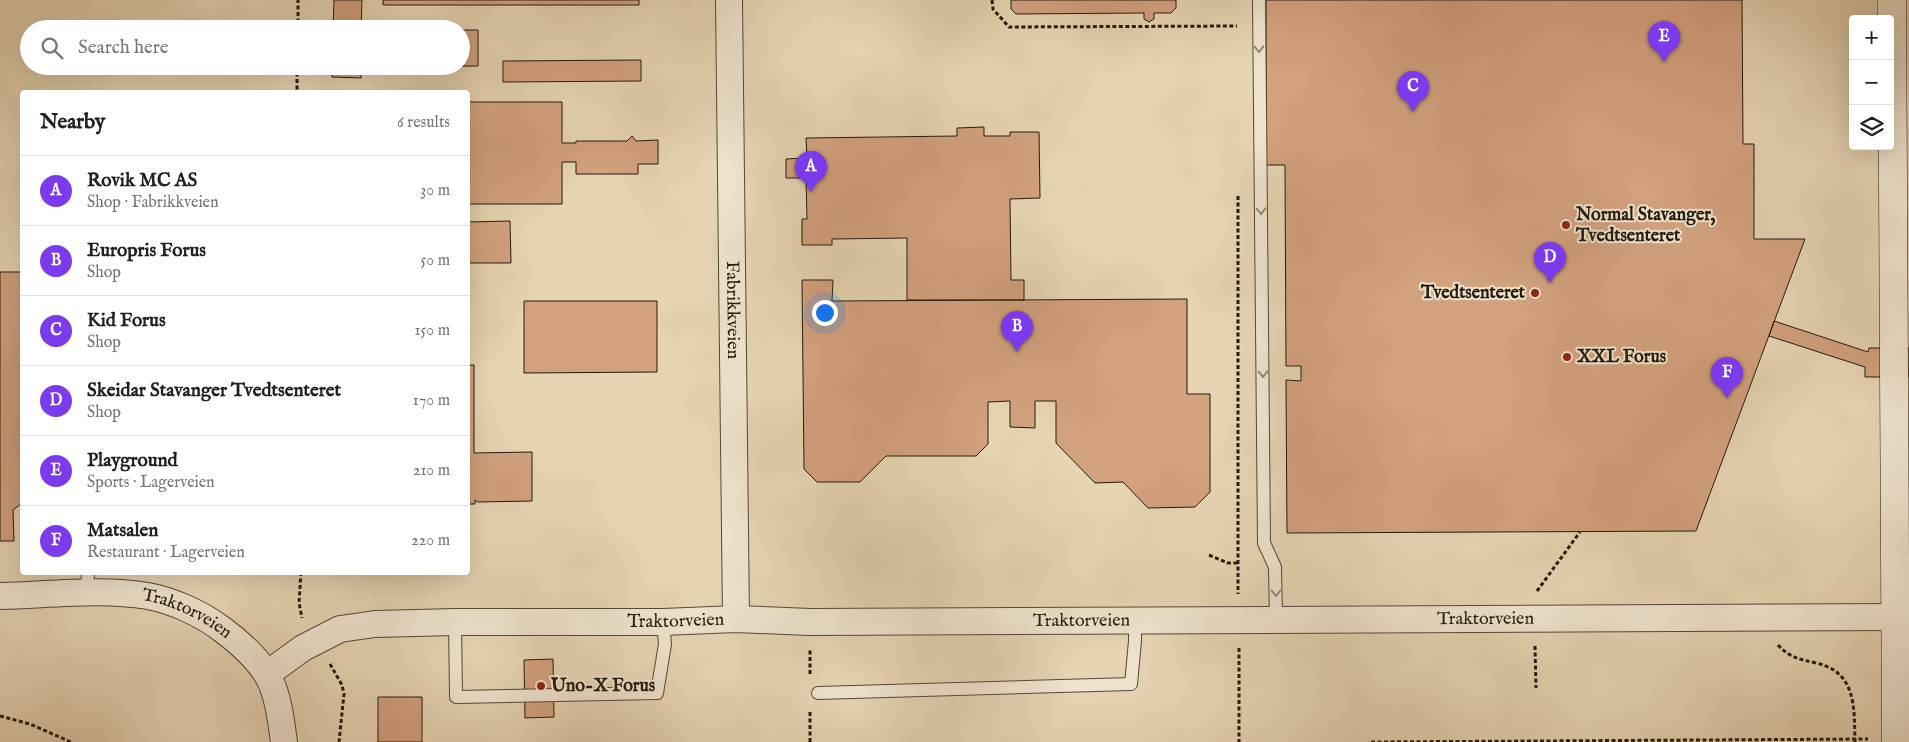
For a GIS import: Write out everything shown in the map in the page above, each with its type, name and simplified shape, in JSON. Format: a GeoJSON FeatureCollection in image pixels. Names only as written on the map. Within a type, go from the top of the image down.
{"type":"FeatureCollection","features":[{"type":"Feature","properties":{"kind":"main road"},"geometry":{"type":"LineString","coordinates":[[1892,0],[1902,617],[1895,741]]}},
{"type":"Feature","properties":{"kind":"street","name":"Fabrikkveien"},"geometry":{"type":"LineString","coordinates":[[729,0],[736,619]]}},
{"type":"Feature","properties":{"kind":"street","name":"Traktorveien"},"geometry":{"type":"LineString","coordinates":[[0,596],[88,583],[125,594],[149,596],[173,603],[214,623],[250,652],[267,674],[278,705],[284,742]]}},
{"type":"Feature","properties":{"kind":"street","name":"Traktorveien"},"geometry":{"type":"LineString","coordinates":[[267,674],[303,648],[340,629],[375,624],[663,622],[736,619],[810,622],[1902,617]]}},
{"type":"Feature","properties":{"kind":"lane"},"geometry":{"type":"LineString","coordinates":[[1259,0],[1264,543],[1275,567],[1276,619]]}},
{"type":"Feature","properties":{"kind":"lane"},"geometry":{"type":"LineString","coordinates":[[818,693],[1132,684],[1135,620]]}},
{"type":"Feature","properties":{"kind":"lane"},"geometry":{"type":"LineString","coordinates":[[455,622],[456,697],[657,693],[665,644],[663,622]]}},
{"type":"Feature","properties":{"kind":"path"},"geometry":{"type":"LineString","coordinates":[[298,0],[298,20]]}},
{"type":"Feature","properties":{"kind":"path"},"geometry":{"type":"LineString","coordinates":[[992,0],[992,9],[1009,27],[1238,26]]}},
{"type":"Feature","properties":{"kind":"path"},"geometry":{"type":"LineString","coordinates":[[1237,17],[1238,34]]}},
{"type":"Feature","properties":{"kind":"path"},"geometry":{"type":"LineString","coordinates":[[297,75],[297,90]]}},
{"type":"Feature","properties":{"kind":"path"},"geometry":{"type":"LineString","coordinates":[[1238,194],[1238,598]]}},
{"type":"Feature","properties":{"kind":"path"},"geometry":{"type":"LineString","coordinates":[[1536,599],[1537,590],[1580,532]]}},
{"type":"Feature","properties":{"kind":"path"},"geometry":{"type":"LineString","coordinates":[[1209,555],[1228,562],[1239,562]]}},
{"type":"Feature","properties":{"kind":"path"},"geometry":{"type":"LineString","coordinates":[[301,575],[299,603],[304,621]]}},
{"type":"Feature","properties":{"kind":"path"},"geometry":{"type":"LineString","coordinates":[[1535,638],[1536,688]]}},
{"type":"Feature","properties":{"kind":"path"},"geometry":{"type":"LineString","coordinates":[[1239,640],[1239,742]]}},
{"type":"Feature","properties":{"kind":"path"},"geometry":{"type":"LineString","coordinates":[[1371,742],[1855,740],[1852,697],[1845,679],[1835,670],[1828,667],[1786,654],[1777,644]]}},
{"type":"Feature","properties":{"kind":"path"},"geometry":{"type":"LineString","coordinates":[[332,666],[342,685],[344,694],[339,742]]}},
{"type":"Feature","properties":{"kind":"path"},"geometry":{"type":"LineString","coordinates":[[0,716],[30,724],[71,742]]}},
{"type":"Feature","properties":{"kind":"building"},"geometry":{"type":"Polygon","coordinates":[[[334,0],[362,0],[361,20],[333,20],[334,0]]]}},
{"type":"Feature","properties":{"kind":"building"},"geometry":{"type":"Polygon","coordinates":[[[383,0],[639,0],[639,5],[383,5],[383,0]]]}},
{"type":"Feature","properties":{"kind":"building"},"geometry":{"type":"Polygon","coordinates":[[[1011,0],[1176,0],[1176,8],[1171,13],[1154,13],[1154,19],[1149,22],[1144,19],[1144,13],[1016,14],[1011,9],[1011,0]]]}},
{"type":"Feature","properties":{"kind":"building","name":"Tvedtsenteret"},"geometry":{"type":"Polygon","coordinates":[[[1266,0],[1742,0],[1743,144],[1754,144],[1754,239],[1805,239],[1696,531],[1287,533],[1286,380],[1301,381],[1301,366],[1286,366],[1285,165],[1266,165],[1266,0]]]}},
{"type":"Feature","properties":{"kind":"building"},"geometry":{"type":"Polygon","coordinates":[[[470,30],[478,30],[478,66],[470,66],[470,30]]]}},
{"type":"Feature","properties":{"kind":"building"},"geometry":{"type":"Polygon","coordinates":[[[641,60],[641,81],[503,82],[503,61],[641,60]]]}},
{"type":"Feature","properties":{"kind":"building"},"geometry":{"type":"Polygon","coordinates":[[[332,75],[361,75],[361,78],[332,77],[332,75]]]}},
{"type":"Feature","properties":{"kind":"building"},"geometry":{"type":"Polygon","coordinates":[[[470,102],[562,102],[562,143],[576,143],[576,141],[627,141],[632,136],[636,141],[658,140],[658,164],[638,164],[638,174],[576,174],[576,162],[562,162],[562,204],[470,204],[470,102]]]}},
{"type":"Feature","properties":{"kind":"building"},"geometry":{"type":"Polygon","coordinates":[[[984,127],[984,136],[1010,136],[1010,132],[1039,132],[1040,198],[1010,199],[1011,280],[1024,280],[1024,300],[907,300],[907,238],[832,239],[832,245],[802,245],[802,219],[807,219],[806,178],[786,178],[786,159],[807,158],[806,138],[957,136],[957,128],[984,127]]]}},
{"type":"Feature","properties":{"kind":"building"},"geometry":{"type":"Polygon","coordinates":[[[510,221],[511,263],[470,263],[470,222],[510,221]]]}},
{"type":"Feature","properties":{"kind":"building"},"geometry":{"type":"Polygon","coordinates":[[[0,272],[20,272],[20,505],[13,510],[14,541],[0,541],[0,272]]]}},
{"type":"Feature","properties":{"kind":"building"},"geometry":{"type":"Polygon","coordinates":[[[802,280],[833,280],[832,301],[1187,299],[1187,394],[1210,394],[1210,492],[1195,507],[1148,508],[1123,482],[1095,483],[1056,443],[1056,401],[1035,401],[1035,428],[1010,427],[1010,401],[988,402],[988,444],[976,456],[886,456],[860,482],[817,482],[804,469],[802,280]]]}},
{"type":"Feature","properties":{"kind":"building"},"geometry":{"type":"Polygon","coordinates":[[[524,301],[657,301],[657,372],[524,373],[524,301]]]}},
{"type":"Feature","properties":{"kind":"building"},"geometry":{"type":"Polygon","coordinates":[[[1774,321],[1868,352],[1869,348],[1909,348],[1909,377],[1865,377],[1865,367],[1769,336],[1774,321]]]}},
{"type":"Feature","properties":{"kind":"building"},"geometry":{"type":"Polygon","coordinates":[[[470,365],[474,365],[474,453],[532,452],[532,501],[478,502],[475,500],[475,504],[470,504],[470,365]]]}},
{"type":"Feature","properties":{"kind":"building"},"geometry":{"type":"Polygon","coordinates":[[[553,659],[554,717],[525,718],[524,660],[553,659]]]}},
{"type":"Feature","properties":{"kind":"building"},"geometry":{"type":"Polygon","coordinates":[[[378,697],[422,697],[422,742],[378,742],[378,697]]]}},
{"type":"Feature","properties":{"kind":"place","name":"Playground"},"geometry":{"type":"Point","coordinates":[1664,62]}},
{"type":"Feature","properties":{"kind":"place","name":"Kid Forus"},"geometry":{"type":"Point","coordinates":[1413,112]}},
{"type":"Feature","properties":{"kind":"place","name":"Rovik MC AS"},"geometry":{"type":"Point","coordinates":[811,192]}},
{"type":"Feature","properties":{"kind":"place","name":"Normal Stavanger, Tvedtsenteret"},"geometry":{"type":"Point","coordinates":[1566,225]}},
{"type":"Feature","properties":{"kind":"place","name":"Skeidar Stavanger Tvedtsenteret"},"geometry":{"type":"Point","coordinates":[1550,283]}},
{"type":"Feature","properties":{"kind":"place","name":"Tvedtsenteret"},"geometry":{"type":"Point","coordinates":[1535,293]}},
{"type":"Feature","properties":{"kind":"place","name":"Europris Forus"},"geometry":{"type":"Point","coordinates":[1017,352]}},
{"type":"Feature","properties":{"kind":"place","name":"XXL Forus"},"geometry":{"type":"Point","coordinates":[1567,357]}},
{"type":"Feature","properties":{"kind":"place","name":"Matsalen"},"geometry":{"type":"Point","coordinates":[1727,398]}},
{"type":"Feature","properties":{"kind":"place","name":"Uno-X Forus"},"geometry":{"type":"Point","coordinates":[541,686]}}]}
